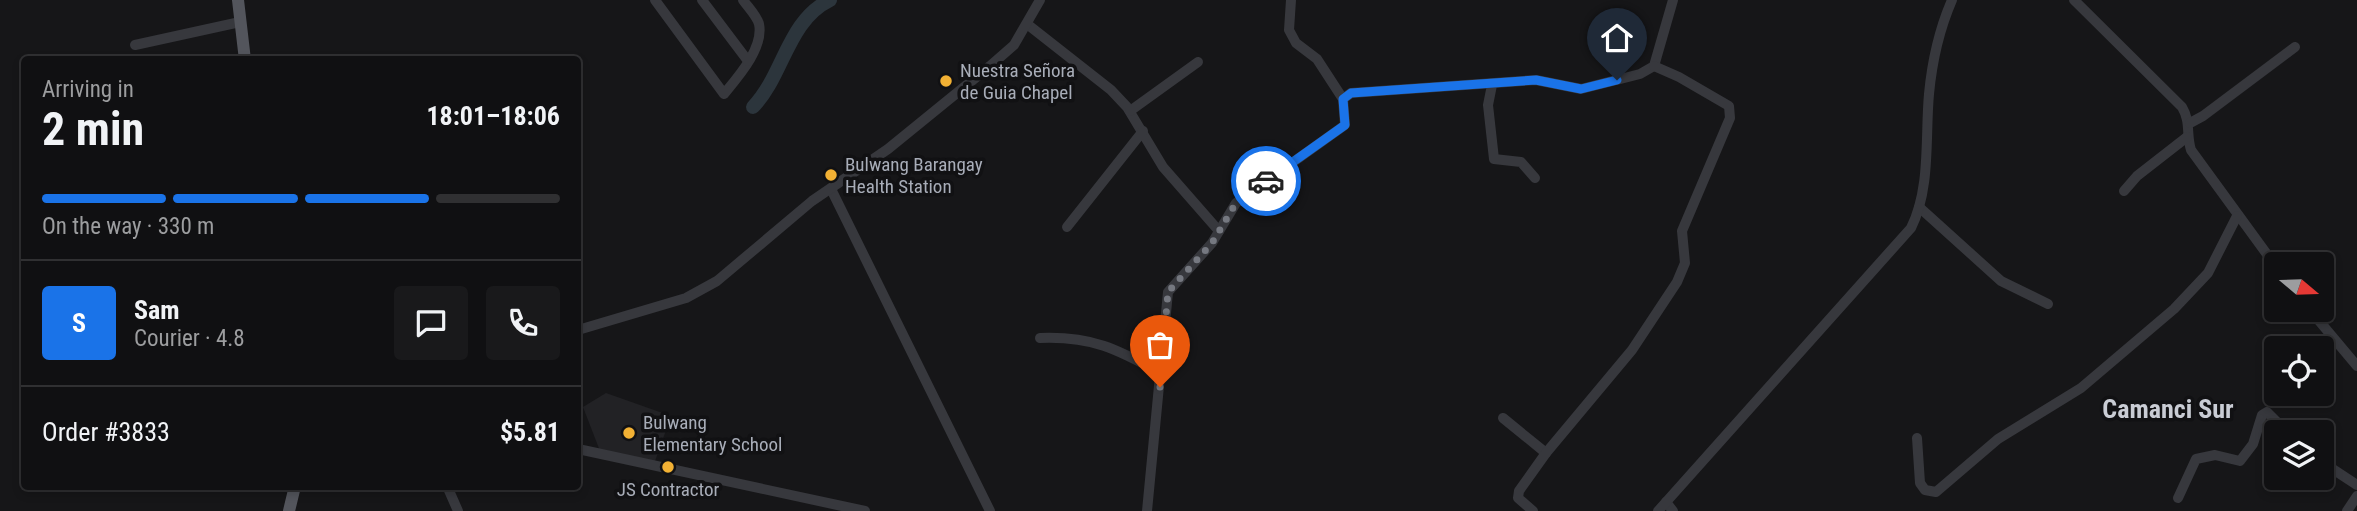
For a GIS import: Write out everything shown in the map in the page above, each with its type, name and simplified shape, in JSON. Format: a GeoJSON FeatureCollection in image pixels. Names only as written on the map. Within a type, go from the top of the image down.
{"type":"FeatureCollection","features":[{"type":"Feature","properties":{"kind":"main road"},"geometry":{"type":"LineString","coordinates":[[238,0],[244,56]]}},
{"type":"Feature","properties":{"kind":"main road"},"geometry":{"type":"LineString","coordinates":[[289,511],[294,490]]}},
{"type":"Feature","properties":{"kind":"street"},"geometry":{"type":"LineString","coordinates":[[655,0],[724,94],[748,61],[758,37],[759,22],[743,0]]}},
{"type":"Feature","properties":{"kind":"street"},"geometry":{"type":"LineString","coordinates":[[702,0],[748,61]]}},
{"type":"Feature","properties":{"kind":"street"},"geometry":{"type":"LineString","coordinates":[[581,329],[702,291],[812,201],[932,116],[1014,45],[1040,0]]}},
{"type":"Feature","properties":{"kind":"street"},"geometry":{"type":"LineString","coordinates":[[1147,511],[1168,292],[1219,232],[1236,203],[1345,125],[1343,99],[1317,59],[1296,43],[1289,30],[1291,0]]}},
{"type":"Feature","properties":{"kind":"street"},"geometry":{"type":"LineString","coordinates":[[1343,99],[1351,93],[1536,80],[1581,89],[1640,74],[1654,66],[1673,0]]}},
{"type":"Feature","properties":{"kind":"street"},"geometry":{"type":"LineString","coordinates":[[1658,511],[1670,507],[1902,238],[1919,207],[1929,92],[1939,37],[1952,0]]}},
{"type":"Feature","properties":{"kind":"street"},"geometry":{"type":"LineString","coordinates":[[2074,0],[2174,97],[2190,123],[2187,137],[2197,160],[2265,252]]}},
{"type":"Feature","properties":{"kind":"street"},"geometry":{"type":"LineString","coordinates":[[135,45],[240,22]]}},
{"type":"Feature","properties":{"kind":"street"},"geometry":{"type":"LineString","coordinates":[[1027,24],[1111,90],[1130,111],[1163,167],[1219,232]]}},
{"type":"Feature","properties":{"kind":"street"},"geometry":{"type":"LineString","coordinates":[[2190,123],[2203,117],[2295,47]]}},
{"type":"Feature","properties":{"kind":"street"},"geometry":{"type":"LineString","coordinates":[[1130,111],[1198,62]]}},
{"type":"Feature","properties":{"kind":"street"},"geometry":{"type":"LineString","coordinates":[[1533,511],[1517,495],[1546,453],[1632,351],[1677,282],[1685,263],[1682,231],[1730,118],[1728,106],[1679,77],[1654,66]]}},
{"type":"Feature","properties":{"kind":"street"},"geometry":{"type":"LineString","coordinates":[[1492,85],[1488,105],[1494,159],[1521,162],[1535,178]]}},
{"type":"Feature","properties":{"kind":"street"},"geometry":{"type":"LineString","coordinates":[[1068,227],[1143,131]]}},
{"type":"Feature","properties":{"kind":"street"},"geometry":{"type":"LineString","coordinates":[[2124,191],[2137,176],[2187,137]]}},
{"type":"Feature","properties":{"kind":"street"},"geometry":{"type":"LineString","coordinates":[[831,189],[990,511]]}},
{"type":"Feature","properties":{"kind":"street"},"geometry":{"type":"LineString","coordinates":[[1919,207],[2001,281],[2048,304]]}},
{"type":"Feature","properties":{"kind":"street"},"geometry":{"type":"LineString","coordinates":[[1917,438],[1920,483],[1925,490],[1936,492],[1998,439],[2081,388],[2174,309],[2208,273],[2237,215]]}},
{"type":"Feature","properties":{"kind":"street"},"geometry":{"type":"LineString","coordinates":[[2320,322],[2357,366]]}},
{"type":"Feature","properties":{"kind":"street"},"geometry":{"type":"LineString","coordinates":[[1040,338],[1069,337],[1100,342],[1161,373]]}},
{"type":"Feature","properties":{"kind":"street"},"geometry":{"type":"LineString","coordinates":[[2178,498],[2196,459],[2215,455],[2240,461],[2253,444],[2262,415],[2267,412],[2277,420]]}},
{"type":"Feature","properties":{"kind":"street"},"geometry":{"type":"LineString","coordinates":[[1503,418],[1546,453]]}},
{"type":"Feature","properties":{"kind":"street"},"geometry":{"type":"LineString","coordinates":[[581,450],[865,511]]}},
{"type":"Feature","properties":{"kind":"street"},"geometry":{"type":"LineString","coordinates":[[2334,470],[2357,485]]}},
{"type":"Feature","properties":{"kind":"street"},"geometry":{"type":"LineString","coordinates":[[449,490],[458,511]]}},
{"type":"Feature","properties":{"kind":"street"},"geometry":{"type":"LineString","coordinates":[[2347,511],[2357,496]]}},
{"type":"Feature","properties":{"kind":"shaded area","name":"Bulwang Elementary School"},"geometry":{"type":"Polygon","coordinates":[[[606,393],[671,416],[654,464],[600,451],[583,407],[606,393]]]}},
{"type":"Feature","properties":{"kind":"waterway"},"geometry":{"type":"LineString","coordinates":[[753,107],[772,80],[804,21],[830,0]]}},
{"type":"Feature","properties":{"kind":"way so far"},"geometry":{"type":"LineString","coordinates":[[1160,387],[1168,292],[1212,243],[1236,203],[1266,181]]}},
{"type":"Feature","properties":{"kind":"place","name":"Nuestra Señora de Guia Chapel"},"geometry":{"type":"Point","coordinates":[946,81]}},
{"type":"Feature","properties":{"kind":"place","name":"Bulwang Barangay Health Station"},"geometry":{"type":"Point","coordinates":[831,175]}},
{"type":"Feature","properties":{"kind":"place","name":"Bulwang Elementary School"},"geometry":{"type":"Point","coordinates":[629,433]}},
{"type":"Feature","properties":{"kind":"place","name":"JS Contractor"},"geometry":{"type":"Point","coordinates":[668,467]}},
{"type":"Feature","properties":{"kind":"district","name":"Camanci Sur"},"geometry":{"type":"Point","coordinates":[2168,409]}},
{"type":"Feature","properties":{"kind":"route"},"geometry":{"type":"LineString","coordinates":[[1266,181],[1345,125],[1343,99],[1351,93],[1536,80],[1581,89],[1617,80]]}}]}
